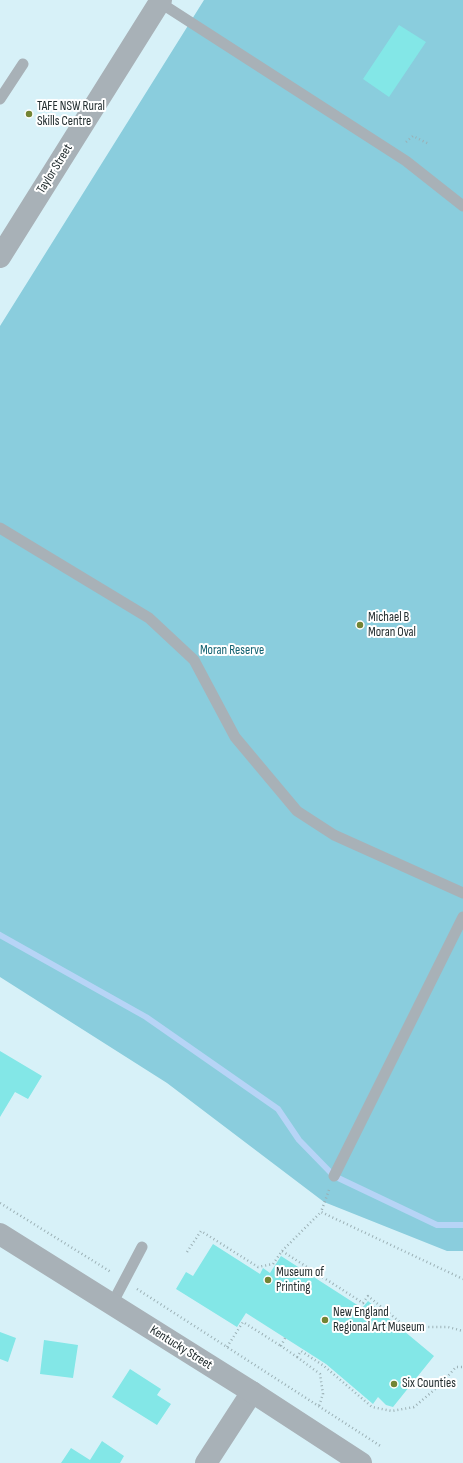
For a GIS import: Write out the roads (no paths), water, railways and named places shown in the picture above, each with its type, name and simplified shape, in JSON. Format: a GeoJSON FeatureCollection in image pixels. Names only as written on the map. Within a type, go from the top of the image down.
{"type":"FeatureCollection","features":[{"type":"Feature","properties":{"kind":"street","name":"Taylor Street"},"geometry":{"type":"LineString","coordinates":[[0,255],[160,1]]}},
{"type":"Feature","properties":{"kind":"street","name":"Kentucky Street"},"geometry":{"type":"LineString","coordinates":[[0,1234],[252,1392],[361,1463]]}},
{"type":"Feature","properties":{"kind":"street"},"geometry":{"type":"LineString","coordinates":[[206,1463],[252,1392]]}},
{"type":"Feature","properties":{"kind":"lane"},"geometry":{"type":"LineString","coordinates":[[160,1],[406,161],[463,206]]}},
{"type":"Feature","properties":{"kind":"lane"},"geometry":{"type":"LineString","coordinates":[[0,98],[23,64]]}},
{"type":"Feature","properties":{"kind":"lane"},"geometry":{"type":"LineString","coordinates":[[0,528],[149,618],[194,660],[235,737],[297,811],[334,835],[463,893]]}},
{"type":"Feature","properties":{"kind":"lane"},"geometry":{"type":"LineString","coordinates":[[334,1176],[463,917]]}},
{"type":"Feature","properties":{"kind":"lane"},"geometry":{"type":"LineString","coordinates":[[112,1304],[142,1247]]}},
{"type":"Feature","properties":{"kind":"waterway"},"geometry":{"type":"LineString","coordinates":[[0,935],[146,1017],[278,1109],[299,1140],[334,1176],[437,1225],[463,1225]]}},
{"type":"Feature","properties":{"kind":"place","name":"TAFE NSW Rural Skills Centre"},"geometry":{"type":"Point","coordinates":[29,114]}},
{"type":"Feature","properties":{"kind":"place","name":"Michael B Moran Oval"},"geometry":{"type":"Point","coordinates":[360,625]}},
{"type":"Feature","properties":{"kind":"place","name":"Museum of Printing"},"geometry":{"type":"Point","coordinates":[268,1280]}},
{"type":"Feature","properties":{"kind":"place","name":"New England Regional Art Museum"},"geometry":{"type":"Point","coordinates":[325,1320]}},
{"type":"Feature","properties":{"kind":"place","name":"Six Counties"},"geometry":{"type":"Point","coordinates":[394,1384]}},
{"type":"Feature","properties":{"kind":"park label","name":"Moran Reserve"},"geometry":{"type":"Point","coordinates":[232,651]}}]}
